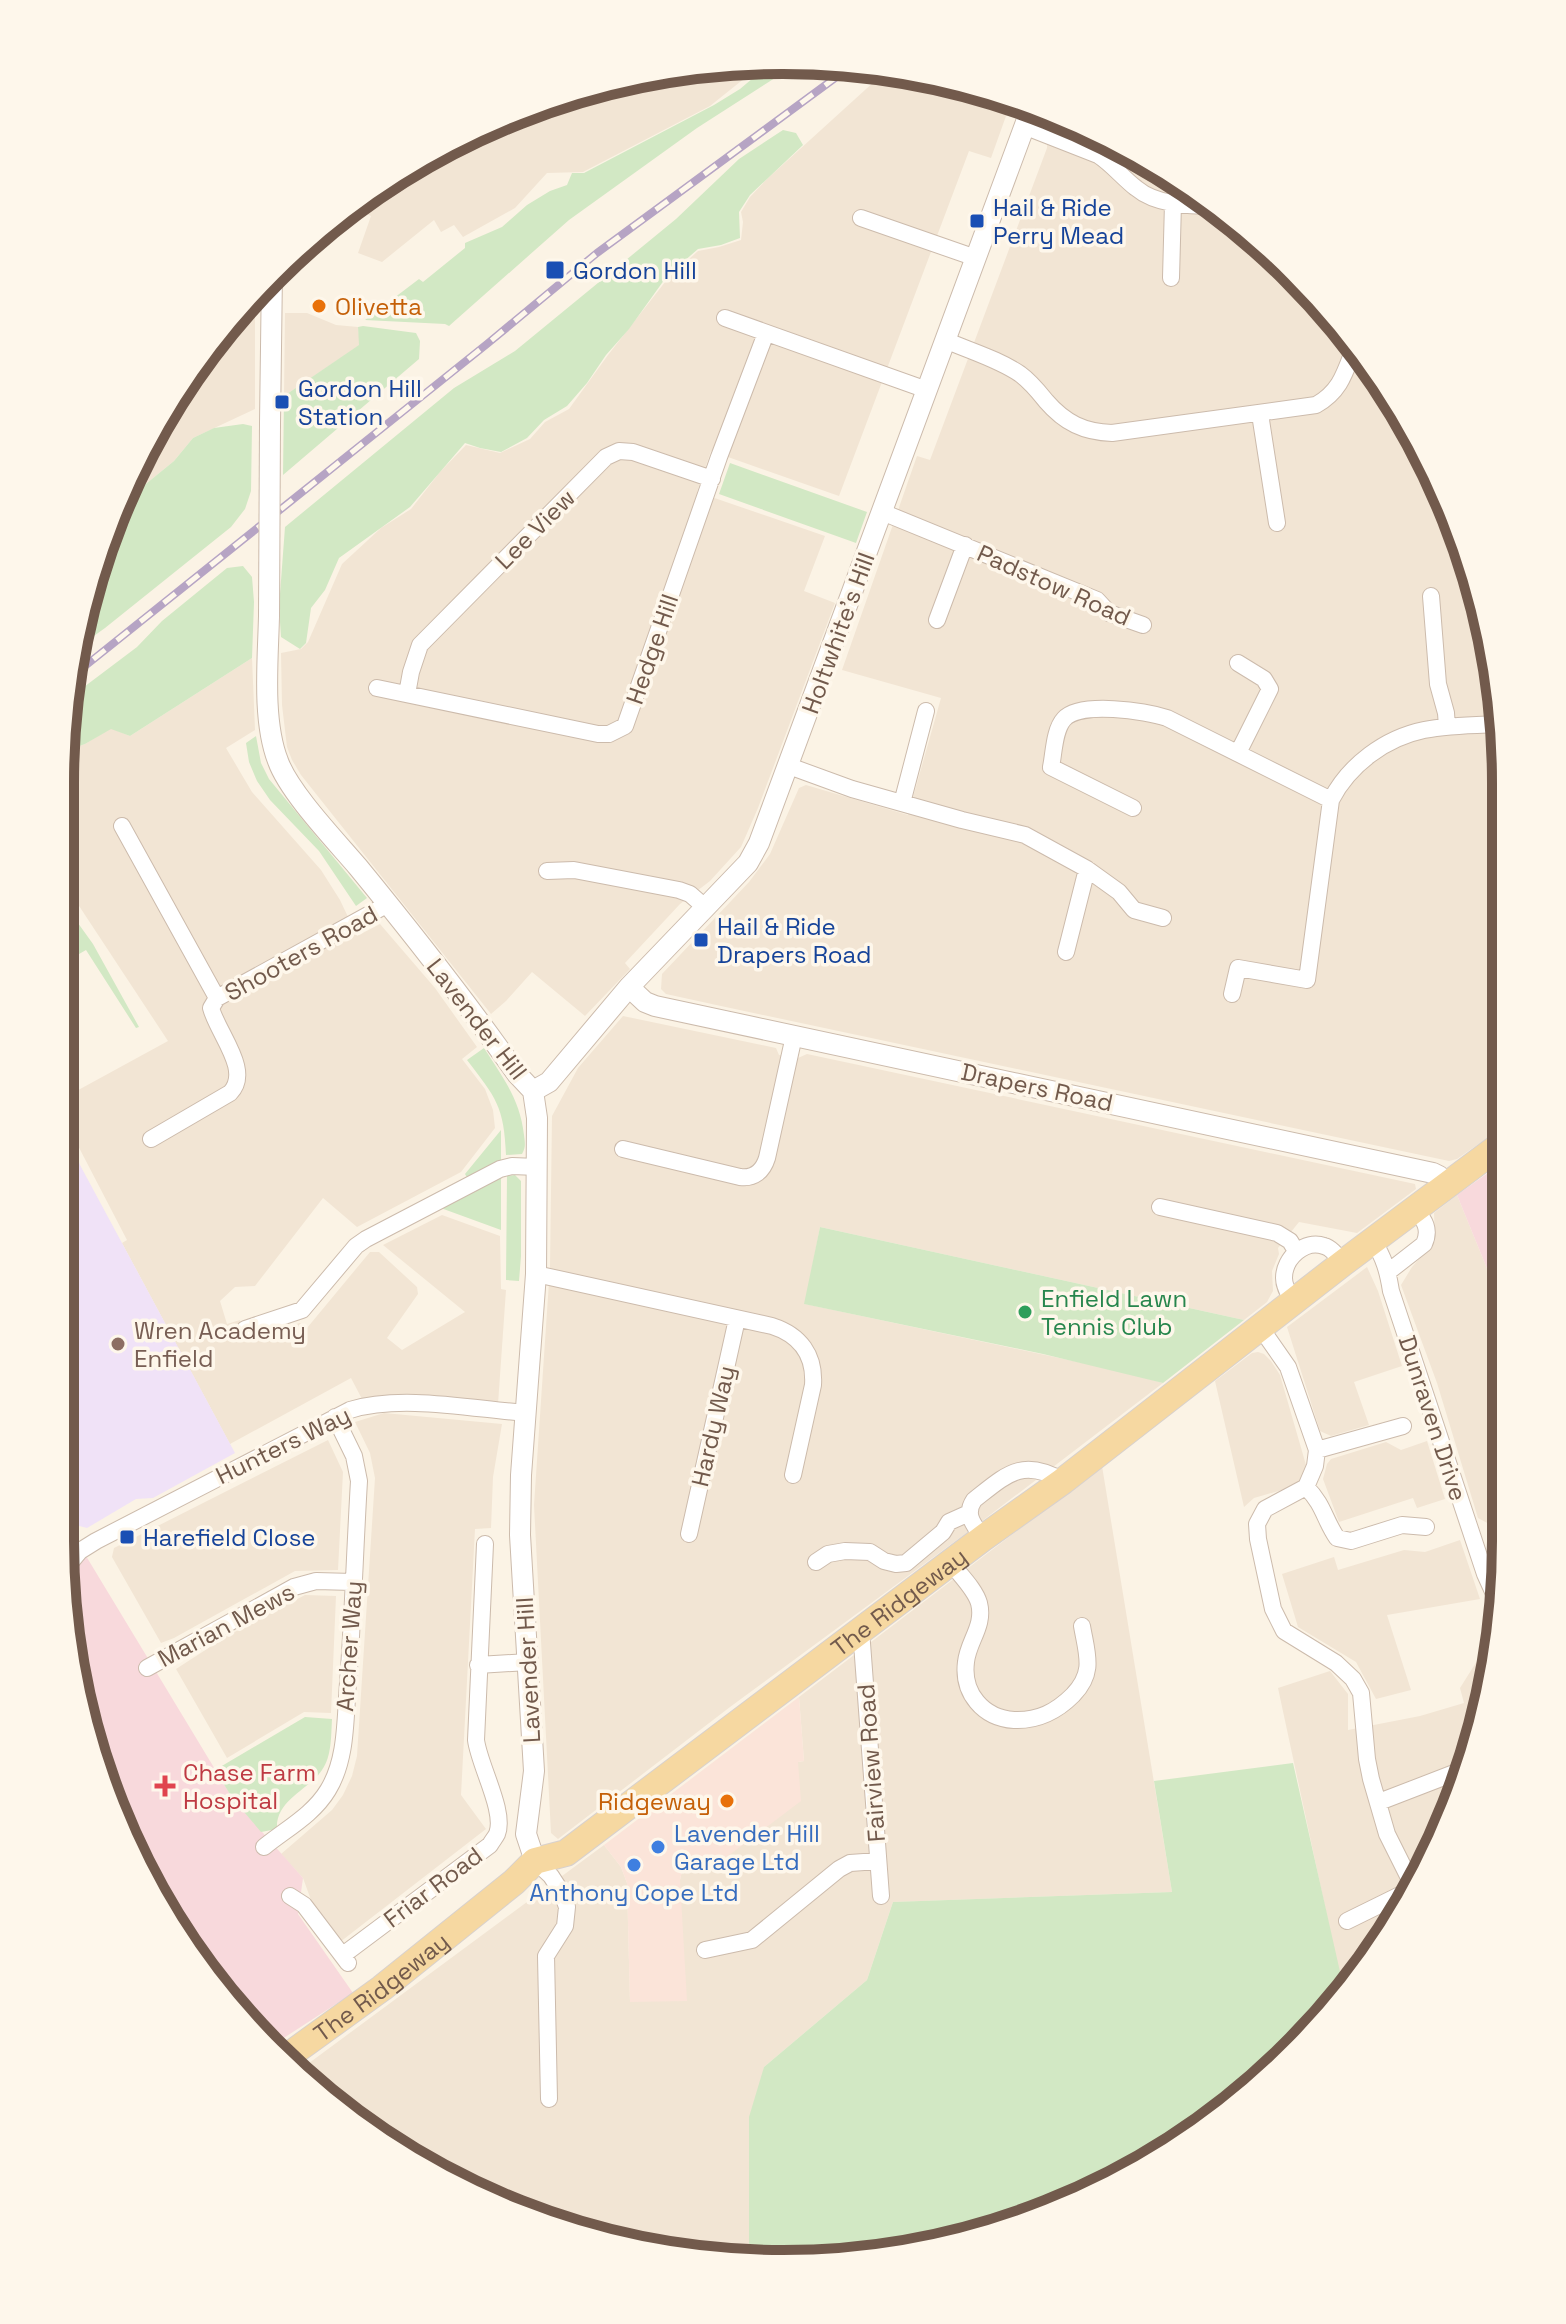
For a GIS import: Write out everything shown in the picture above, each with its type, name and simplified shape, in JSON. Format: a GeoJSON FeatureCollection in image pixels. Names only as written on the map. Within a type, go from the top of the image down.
{"type":"FeatureCollection","features":[{"type":"Feature","properties":{"kind":"main road","name":"The Ridgeway"},"geometry":{"type":"LineString","coordinates":[[293,2052],[394,1979],[514,1882],[535,1861],[566,1853],[1063,1481],[1492,1151]]}},
{"type":"Feature","properties":{"kind":"street","name":"Holtwhite's Hill"},"geometry":{"type":"LineString","coordinates":[[533,1091],[549,1082],[629,987],[748,863],[770,819],[1027,118]]}},
{"type":"Feature","properties":{"kind":"street"},"geometry":{"type":"LineString","coordinates":[[1024,126],[1098,155],[1139,191],[1173,203],[1192,204]]}},
{"type":"Feature","properties":{"kind":"street"},"geometry":{"type":"LineString","coordinates":[[1171,278],[1173,203]]}},
{"type":"Feature","properties":{"kind":"street"},"geometry":{"type":"LineString","coordinates":[[861,218],[976,258]]}},
{"type":"Feature","properties":{"kind":"street","name":"Lavender Hill"},"geometry":{"type":"LineString","coordinates":[[272,293],[269,703],[273,748],[279,765],[296,791],[533,1091],[537,1118],[536,1274],[521,1475],[520,1535],[534,1771],[526,1834],[535,1861]]}},
{"type":"Feature","properties":{"kind":"street"},"geometry":{"type":"LineString","coordinates":[[725,318],[927,390]]}},
{"type":"Feature","properties":{"kind":"street","name":"Hedge Hill"},"geometry":{"type":"LineString","coordinates":[[377,688],[598,734],[609,734],[625,726],[766,333]]}},
{"type":"Feature","properties":{"kind":"street"},"geometry":{"type":"LineString","coordinates":[[945,340],[1016,371],[1073,425],[1095,432],[1112,433],[1316,405],[1331,396],[1350,358]]}},
{"type":"Feature","properties":{"kind":"street"},"geometry":{"type":"LineString","coordinates":[[1260,414],[1277,523]]}},
{"type":"Feature","properties":{"kind":"street","name":"Lee View"},"geometry":{"type":"LineString","coordinates":[[407,694],[420,645],[606,457],[619,451],[633,452],[712,479]]}},
{"type":"Feature","properties":{"kind":"street","name":"Padstow Road"},"geometry":{"type":"LineString","coordinates":[[882,512],[1097,600],[1109,613],[1143,625]]}},
{"type":"Feature","properties":{"kind":"street","name":"Padstow Road"},"geometry":{"type":"LineString","coordinates":[[937,620],[965,545]]}},
{"type":"Feature","properties":{"kind":"street"},"geometry":{"type":"LineString","coordinates":[[1431,596],[1438,684],[1447,727]]}},
{"type":"Feature","properties":{"kind":"street"},"geometry":{"type":"LineString","coordinates":[[1238,663],[1264,679],[1270,689],[1238,753]]}},
{"type":"Feature","properties":{"kind":"street"},"geometry":{"type":"LineString","coordinates":[[1133,808],[1051,767],[1059,726],[1068,715],[1081,710],[1134,709],[1149,712],[1167,718],[1331,800]]}},
{"type":"Feature","properties":{"kind":"street"},"geometry":{"type":"LineString","coordinates":[[902,803],[926,711]]}},
{"type":"Feature","properties":{"kind":"street"},"geometry":{"type":"LineString","coordinates":[[1232,994],[1238,968],[1307,980],[1331,800],[1354,766],[1411,733],[1489,725]]}},
{"type":"Feature","properties":{"kind":"street"},"geometry":{"type":"LineString","coordinates":[[789,766],[852,789],[1025,835],[1087,869],[1119,892],[1134,910],[1163,918]]}},
{"type":"Feature","properties":{"kind":"street"},"geometry":{"type":"LineString","coordinates":[[122,826],[217,998]]}},
{"type":"Feature","properties":{"kind":"street"},"geometry":{"type":"LineString","coordinates":[[1066,952],[1087,869]]}},
{"type":"Feature","properties":{"kind":"street"},"geometry":{"type":"LineString","coordinates":[[547,871],[574,870],[679,890],[690,894],[706,908]]}},
{"type":"Feature","properties":{"kind":"street","name":"Shooters Road"},"geometry":{"type":"LineString","coordinates":[[151,1139],[230,1093],[237,1083],[237,1064],[211,1008],[217,998],[388,904]]}},
{"type":"Feature","properties":{"kind":"street","name":"Drapers Road"},"geometry":{"type":"LineString","coordinates":[[629,987],[645,1002],[655,1006],[1433,1173],[1447,1184]]}},
{"type":"Feature","properties":{"kind":"street"},"geometry":{"type":"LineString","coordinates":[[623,1149],[740,1177],[755,1175],[767,1158],[794,1036]]}},
{"type":"Feature","properties":{"kind":"street"},"geometry":{"type":"LineString","coordinates":[[245,1329],[302,1310],[356,1246],[366,1239],[500,1169],[537,1167]]}},
{"type":"Feature","properties":{"kind":"street"},"geometry":{"type":"LineString","coordinates":[[1160,1207],[1277,1233],[1290,1241],[1296,1251]]}},
{"type":"Feature","properties":{"kind":"street"},"geometry":{"type":"LineString","coordinates":[[1388,1272],[1424,1244],[1427,1238],[1425,1221],[1415,1208]]}},
{"type":"Feature","properties":{"kind":"street","name":"Dunraven Drive"},"geometry":{"type":"LineString","coordinates":[[1373,1241],[1388,1272],[1415,1366],[1490,1585]]}},
{"type":"Feature","properties":{"kind":"street"},"geometry":{"type":"LineString","coordinates":[[1293,1302],[1284,1276],[1285,1268],[1296,1251],[1321,1244],[1343,1263]]}},
{"type":"Feature","properties":{"kind":"street"},"geometry":{"type":"LineString","coordinates":[[536,1274],[784,1330],[796,1337],[811,1360],[813,1385],[793,1475]]}},
{"type":"Feature","properties":{"kind":"street","name":"Hardy Way"},"geometry":{"type":"LineString","coordinates":[[689,1534],[737,1319]]}},
{"type":"Feature","properties":{"kind":"street"},"geometry":{"type":"LineString","coordinates":[[1260,1327],[1288,1367],[1317,1450],[1315,1466],[1306,1487],[1265,1509],[1257,1524],[1273,1609],[1284,1631],[1336,1663],[1353,1679],[1361,1693],[1367,1759],[1387,1834],[1407,1877]]}},
{"type":"Feature","properties":{"kind":"street","name":"Hunters Way"},"geometry":{"type":"LineString","coordinates":[[75,1557],[96,1541],[335,1417],[367,1405],[382,1403],[526,1413]]}},
{"type":"Feature","properties":{"kind":"street","name":"Archer Way"},"geometry":{"type":"LineString","coordinates":[[264,1847],[317,1805],[336,1775],[342,1756],[359,1481],[358,1469],[335,1417]]}},
{"type":"Feature","properties":{"kind":"street"},"geometry":{"type":"LineString","coordinates":[[1317,1450],[1403,1426]]}},
{"type":"Feature","properties":{"kind":"street"},"geometry":{"type":"LineString","coordinates":[[983,1538],[969,1518],[974,1500],[1010,1473],[1041,1470],[1063,1481]]}},
{"type":"Feature","properties":{"kind":"street"},"geometry":{"type":"LineString","coordinates":[[1306,1487],[1322,1506],[1329,1527],[1337,1538],[1351,1541],[1402,1525],[1426,1527]]}},
{"type":"Feature","properties":{"kind":"street"},"geometry":{"type":"LineString","coordinates":[[816,1562],[828,1554],[845,1551],[870,1552],[884,1561],[906,1563],[943,1532],[949,1522],[969,1513]]}},
{"type":"Feature","properties":{"kind":"street","name":"Friar Road"},"geometry":{"type":"LineString","coordinates":[[290,1896],[304,1905],[346,1959],[490,1845],[497,1834],[499,1816],[478,1756],[476,1740],[485,1544]]}},
{"type":"Feature","properties":{"kind":"street"},"geometry":{"type":"LineString","coordinates":[[951,1563],[979,1603],[980,1626],[965,1663],[967,1683],[974,1700],[987,1713],[1004,1719],[1029,1720],[1046,1716],[1065,1703],[1082,1685],[1089,1670],[1082,1626]]}},
{"type":"Feature","properties":{"kind":"street","name":"Marian Mews"},"geometry":{"type":"LineString","coordinates":[[147,1668],[294,1587],[316,1581],[353,1582]]}},
{"type":"Feature","properties":{"kind":"street","name":"Fairview Road"},"geometry":{"type":"LineString","coordinates":[[861,1630],[881,1896]]}},
{"type":"Feature","properties":{"kind":"street"},"geometry":{"type":"LineString","coordinates":[[478,1665],[528,1662]]}},
{"type":"Feature","properties":{"kind":"street"},"geometry":{"type":"LineString","coordinates":[[1379,1802],[1452,1774]]}},
{"type":"Feature","properties":{"kind":"street"},"geometry":{"type":"LineString","coordinates":[[535,1861],[551,1876],[567,1907],[565,1926],[546,1956],[549,2099]]}},
{"type":"Feature","properties":{"kind":"street"},"geometry":{"type":"LineString","coordinates":[[705,1950],[752,1940],[839,1869],[850,1863],[878,1861]]}},
{"type":"Feature","properties":{"kind":"street"},"geometry":{"type":"LineString","coordinates":[[1347,1921],[1397,1895]]}},
{"type":"Feature","properties":{"kind":"shaded area"},"geometry":{"type":"Polygon","coordinates":[[[748,76],[710,106],[583,172],[547,173],[515,208],[463,237],[454,225],[441,232],[434,220],[382,262],[358,253],[371,216],[363,212],[389,193],[469,147],[512,128],[599,98],[690,80],[748,76]]]}},
{"type":"Feature","properties":{"kind":"shaded area"},"geometry":{"type":"Polygon","coordinates":[[[876,80],[967,98],[1010,112],[991,158],[969,151],[839,496],[711,451],[697,492],[825,536],[804,591],[835,603],[741,847],[710,881],[680,904],[625,963],[630,969],[585,1016],[532,972],[491,1014],[292,760],[287,747],[282,705],[281,653],[301,649],[308,642],[342,564],[381,528],[411,509],[466,445],[500,453],[530,439],[545,422],[569,409],[669,277],[698,251],[741,240],[741,212],[767,179],[876,80]]]}},
{"type":"Feature","properties":{"kind":"shaded area"},"geometry":{"type":"Polygon","coordinates":[[[1047,125],[1097,147],[1177,193],[1250,250],[1316,316],[1373,389],[1419,469],[1438,512],[1468,599],[1478,645],[1486,690],[1492,783],[1492,1135],[1457,1159],[1449,1161],[721,1006],[666,994],[661,989],[662,974],[749,882],[770,854],[799,788],[806,785],[908,815],[941,698],[842,670],[917,456],[930,460],[1047,148],[1047,125]]]}},
{"type":"Feature","properties":{"kind":"shaded area"},"geometry":{"type":"Polygon","coordinates":[[[255,311],[255,409],[193,438],[174,461],[137,491],[193,389],[255,311]]]}},
{"type":"Feature","properties":{"kind":"shaded area"},"geometry":{"type":"Polygon","coordinates":[[[285,313],[307,313],[336,325],[358,327],[360,345],[284,396],[285,313]]]}},
{"type":"Feature","properties":{"kind":"shaded area"},"geometry":{"type":"Polygon","coordinates":[[[252,658],[255,730],[226,748],[252,792],[321,870],[357,936],[380,924],[435,988],[477,1047],[462,1059],[485,1089],[493,1110],[495,1128],[461,1172],[357,1227],[323,1198],[255,1286],[235,1287],[220,1301],[227,1324],[240,1320],[246,1339],[300,1323],[307,1328],[370,1252],[379,1252],[417,1287],[418,1294],[387,1338],[402,1350],[465,1312],[383,1245],[442,1215],[500,1236],[501,1289],[506,1290],[498,1404],[389,1395],[362,1399],[351,1378],[230,1444],[122,1243],[127,1240],[74,1138],[74,1092],[168,1041],[74,898],[76,747],[111,728],[130,736],[252,658]]]}},
{"type":"Feature","properties":{"kind":"shaded area"},"geometry":{"type":"Polygon","coordinates":[[[623,1016],[776,1048],[779,1055],[798,1058],[807,1054],[1415,1184],[1416,1189],[1357,1233],[1299,1222],[1278,1248],[1279,1254],[1272,1271],[1273,1291],[1267,1302],[1244,1320],[820,1227],[805,1304],[1125,1372],[1163,1383],[558,1839],[551,1833],[534,1505],[550,1267],[552,1116],[578,1068],[623,1016]]]}},
{"type":"Feature","properties":{"kind":"shaded area","name":"Wren Academy Enfield"},"geometry":{"type":"Polygon","coordinates":[[[74,1149],[235,1453],[153,1498],[136,1499],[87,1528],[74,1525],[74,1149]]]}},
{"type":"Feature","properties":{"kind":"shaded area"},"geometry":{"type":"Polygon","coordinates":[[[1492,1170],[1492,1281],[1457,1195],[1492,1170]]]}},
{"type":"Feature","properties":{"kind":"shaded area"},"geometry":{"type":"Polygon","coordinates":[[[1457,1195],[1492,1281],[1491,1525],[1478,1518],[1437,1383],[1401,1285],[1435,1241],[1434,1213],[1457,1195]]]}},
{"type":"Feature","properties":{"kind":"shaded area"},"geometry":{"type":"Polygon","coordinates":[[[1367,1267],[1402,1366],[1354,1382],[1369,1425],[1331,1436],[1320,1431],[1287,1327],[1367,1267]]]}},
{"type":"Feature","properties":{"kind":"shaded area"},"geometry":{"type":"Polygon","coordinates":[[[1258,1352],[1271,1361],[1280,1375],[1306,1465],[1300,1481],[1289,1488],[1254,1498],[1244,1507],[1215,1381],[1252,1353],[1258,1352]]]}},
{"type":"Feature","properties":{"kind":"shaded area"},"geometry":{"type":"Polygon","coordinates":[[[384,1413],[502,1424],[493,1477],[491,1528],[475,1529],[461,1795],[486,1829],[340,1942],[311,1900],[303,1878],[281,1854],[332,1810],[352,1776],[357,1756],[375,1478],[370,1453],[355,1422],[384,1413]]]}},
{"type":"Feature","properties":{"kind":"shaded area"},"geometry":{"type":"Polygon","coordinates":[[[328,1440],[343,1472],[338,1570],[295,1571],[161,1643],[112,1557],[114,1548],[328,1440]]]}},
{"type":"Feature","properties":{"kind":"shaded area"},"geometry":{"type":"Polygon","coordinates":[[[1427,1441],[1445,1499],[1417,1508],[1413,1498],[1339,1522],[1323,1479],[1331,1459],[1386,1442],[1401,1450],[1427,1441]]]}},
{"type":"Feature","properties":{"kind":"shaded area"},"geometry":{"type":"Polygon","coordinates":[[[1102,1466],[1172,1892],[893,1902],[867,1980],[764,2067],[750,2249],[690,2244],[599,2226],[512,2196],[469,2177],[389,2131],[306,2065],[604,1845],[621,1867],[627,1883],[630,2002],[683,1866],[724,1859],[798,1762],[804,1761],[799,1697],[1102,1466]]]}},
{"type":"Feature","properties":{"kind":"shaded area","name":"Chase Farm Hospital"},"geometry":{"type":"Polygon","coordinates":[[[74,1536],[233,1799],[303,1878],[298,1914],[353,1993],[280,2040],[221,1973],[169,1896],[128,1812],[98,1725],[80,1634],[74,1536]]]}},
{"type":"Feature","properties":{"kind":"shaded area"},"geometry":{"type":"Polygon","coordinates":[[[1460,1540],[1480,1599],[1387,1615],[1411,1690],[1376,1699],[1356,1662],[1298,1627],[1282,1574],[1334,1557],[1338,1570],[1404,1550],[1425,1552],[1460,1540]]]}},
{"type":"Feature","properties":{"kind":"shaded area"},"geometry":{"type":"Polygon","coordinates":[[[305,1595],[336,1596],[331,1713],[304,1712],[227,1758],[176,1669],[227,1636],[305,1595]]]}},
{"type":"Feature","properties":{"kind":"shaded area"},"geometry":{"type":"Polygon","coordinates":[[[1483,1652],[1468,1725],[1438,1812],[1397,1896],[1340,1979],[1278,1688],[1330,1671],[1348,1694],[1348,1730],[1420,1716],[1464,1703],[1460,1688],[1483,1652]]]}},
{"type":"Feature","properties":{"kind":"shaded area"},"geometry":{"type":"Polygon","coordinates":[[[799,1697],[804,1761],[798,1762],[801,1801],[724,1859],[683,1866],[680,1880],[687,2001],[630,2002],[627,1883],[621,1867],[604,1845],[799,1697]]]}},
{"type":"Feature","properties":{"kind":"green space"},"geometry":{"type":"Polygon","coordinates":[[[781,74],[697,128],[569,220],[449,326],[365,320],[419,279],[423,282],[465,248],[465,243],[502,227],[527,205],[567,185],[572,173],[584,173],[740,89],[756,75],[781,74]]]}},
{"type":"Feature","properties":{"kind":"green space"},"geometry":{"type":"Polygon","coordinates":[[[783,130],[796,133],[803,145],[750,195],[739,212],[740,238],[698,249],[667,276],[587,383],[567,406],[544,420],[527,438],[501,452],[465,443],[410,507],[339,558],[325,590],[311,608],[306,643],[300,649],[281,637],[279,607],[285,527],[454,388],[515,351],[676,219],[739,159],[783,130]]]}},
{"type":"Feature","properties":{"kind":"green space"},"geometry":{"type":"Polygon","coordinates":[[[358,327],[416,333],[420,341],[419,359],[283,475],[284,396],[359,345],[358,327]]]}},
{"type":"Feature","properties":{"kind":"green space"},"geometry":{"type":"Polygon","coordinates":[[[243,424],[252,426],[251,491],[245,509],[231,527],[89,639],[112,555],[137,491],[174,461],[193,438],[214,428],[243,424]]]}},
{"type":"Feature","properties":{"kind":"green space"},"geometry":{"type":"Polygon","coordinates":[[[730,463],[867,512],[856,543],[719,494],[730,463]]]}},
{"type":"Feature","properties":{"kind":"green space"},"geometry":{"type":"Polygon","coordinates":[[[243,566],[252,577],[252,658],[130,736],[111,729],[76,747],[80,690],[137,647],[162,621],[227,568],[243,566]]]}},
{"type":"Feature","properties":{"kind":"green space"},"geometry":{"type":"Polygon","coordinates":[[[256,736],[261,763],[269,779],[367,898],[356,906],[319,851],[270,800],[257,781],[249,762],[246,743],[256,736]]]}},
{"type":"Feature","properties":{"kind":"green space"},"geometry":{"type":"Polygon","coordinates":[[[74,918],[93,944],[139,1027],[136,1028],[86,950],[74,957],[74,918]]]}},
{"type":"Feature","properties":{"kind":"green space"},"geometry":{"type":"Polygon","coordinates":[[[484,1048],[510,1089],[519,1110],[525,1143],[522,1154],[506,1155],[497,1103],[467,1060],[484,1048]]]}},
{"type":"Feature","properties":{"kind":"green space"},"geometry":{"type":"Polygon","coordinates":[[[501,1130],[501,1162],[468,1179],[465,1174],[501,1130]]]}},
{"type":"Feature","properties":{"kind":"green space"},"geometry":{"type":"Polygon","coordinates":[[[501,1173],[501,1230],[438,1207],[501,1173]]]}},
{"type":"Feature","properties":{"kind":"green space"},"geometry":{"type":"Polygon","coordinates":[[[515,1175],[521,1181],[519,1281],[506,1280],[507,1176],[515,1175]]]}},
{"type":"Feature","properties":{"kind":"green space","name":"Enfield Lawn Tennis Club"},"geometry":{"type":"Polygon","coordinates":[[[820,1227],[1244,1320],[1163,1383],[1043,1354],[804,1304],[820,1227]]]}},
{"type":"Feature","properties":{"kind":"green space"},"geometry":{"type":"Polygon","coordinates":[[[305,1717],[332,1719],[328,1758],[317,1777],[287,1803],[278,1819],[277,1829],[261,1832],[233,1799],[215,1770],[305,1717]]]}},
{"type":"Feature","properties":{"kind":"green space"},"geometry":{"type":"Polygon","coordinates":[[[1293,1763],[1341,1977],[1316,2008],[1250,2074],[1177,2131],[1097,2177],[1054,2196],[967,2226],[876,2244],[783,2250],[749,2249],[749,2117],[764,2067],[867,1980],[893,1902],[1172,1892],[1154,1781],[1293,1763]]]}},
{"type":"Feature","properties":{"kind":"railway"},"geometry":{"type":"LineString","coordinates":[[84,667],[597,253],[837,77]]}},
{"type":"Feature","properties":{"kind":"place","name":"Hail & Ride Perry Mead"},"geometry":{"type":"Point","coordinates":[977,221]}},
{"type":"Feature","properties":{"kind":"place","name":"Gordon Hill"},"geometry":{"type":"Point","coordinates":[555,270]}},
{"type":"Feature","properties":{"kind":"place","name":"Olivetta"},"geometry":{"type":"Point","coordinates":[319,306]}},
{"type":"Feature","properties":{"kind":"place","name":"Gordon Hill Station"},"geometry":{"type":"Point","coordinates":[282,402]}},
{"type":"Feature","properties":{"kind":"place","name":"Hail & Ride Drapers Road"},"geometry":{"type":"Point","coordinates":[701,940]}},
{"type":"Feature","properties":{"kind":"place","name":"Enfield Lawn Tennis Club"},"geometry":{"type":"Point","coordinates":[1025,1312]}},
{"type":"Feature","properties":{"kind":"place","name":"Wren Academy Enfield"},"geometry":{"type":"Point","coordinates":[118,1344]}},
{"type":"Feature","properties":{"kind":"place","name":"Harefield Close"},"geometry":{"type":"Point","coordinates":[127,1537]}},
{"type":"Feature","properties":{"kind":"place","name":"Chase Farm Hospital"},"geometry":{"type":"Point","coordinates":[165,1786]}},
{"type":"Feature","properties":{"kind":"place","name":"Ridgeway"},"geometry":{"type":"Point","coordinates":[727,1801]}},
{"type":"Feature","properties":{"kind":"place","name":"Lavender Hill Garage Ltd"},"geometry":{"type":"Point","coordinates":[658,1847]}},
{"type":"Feature","properties":{"kind":"place","name":"Anthony Cope Ltd"},"geometry":{"type":"Point","coordinates":[634,1865]}}]}
